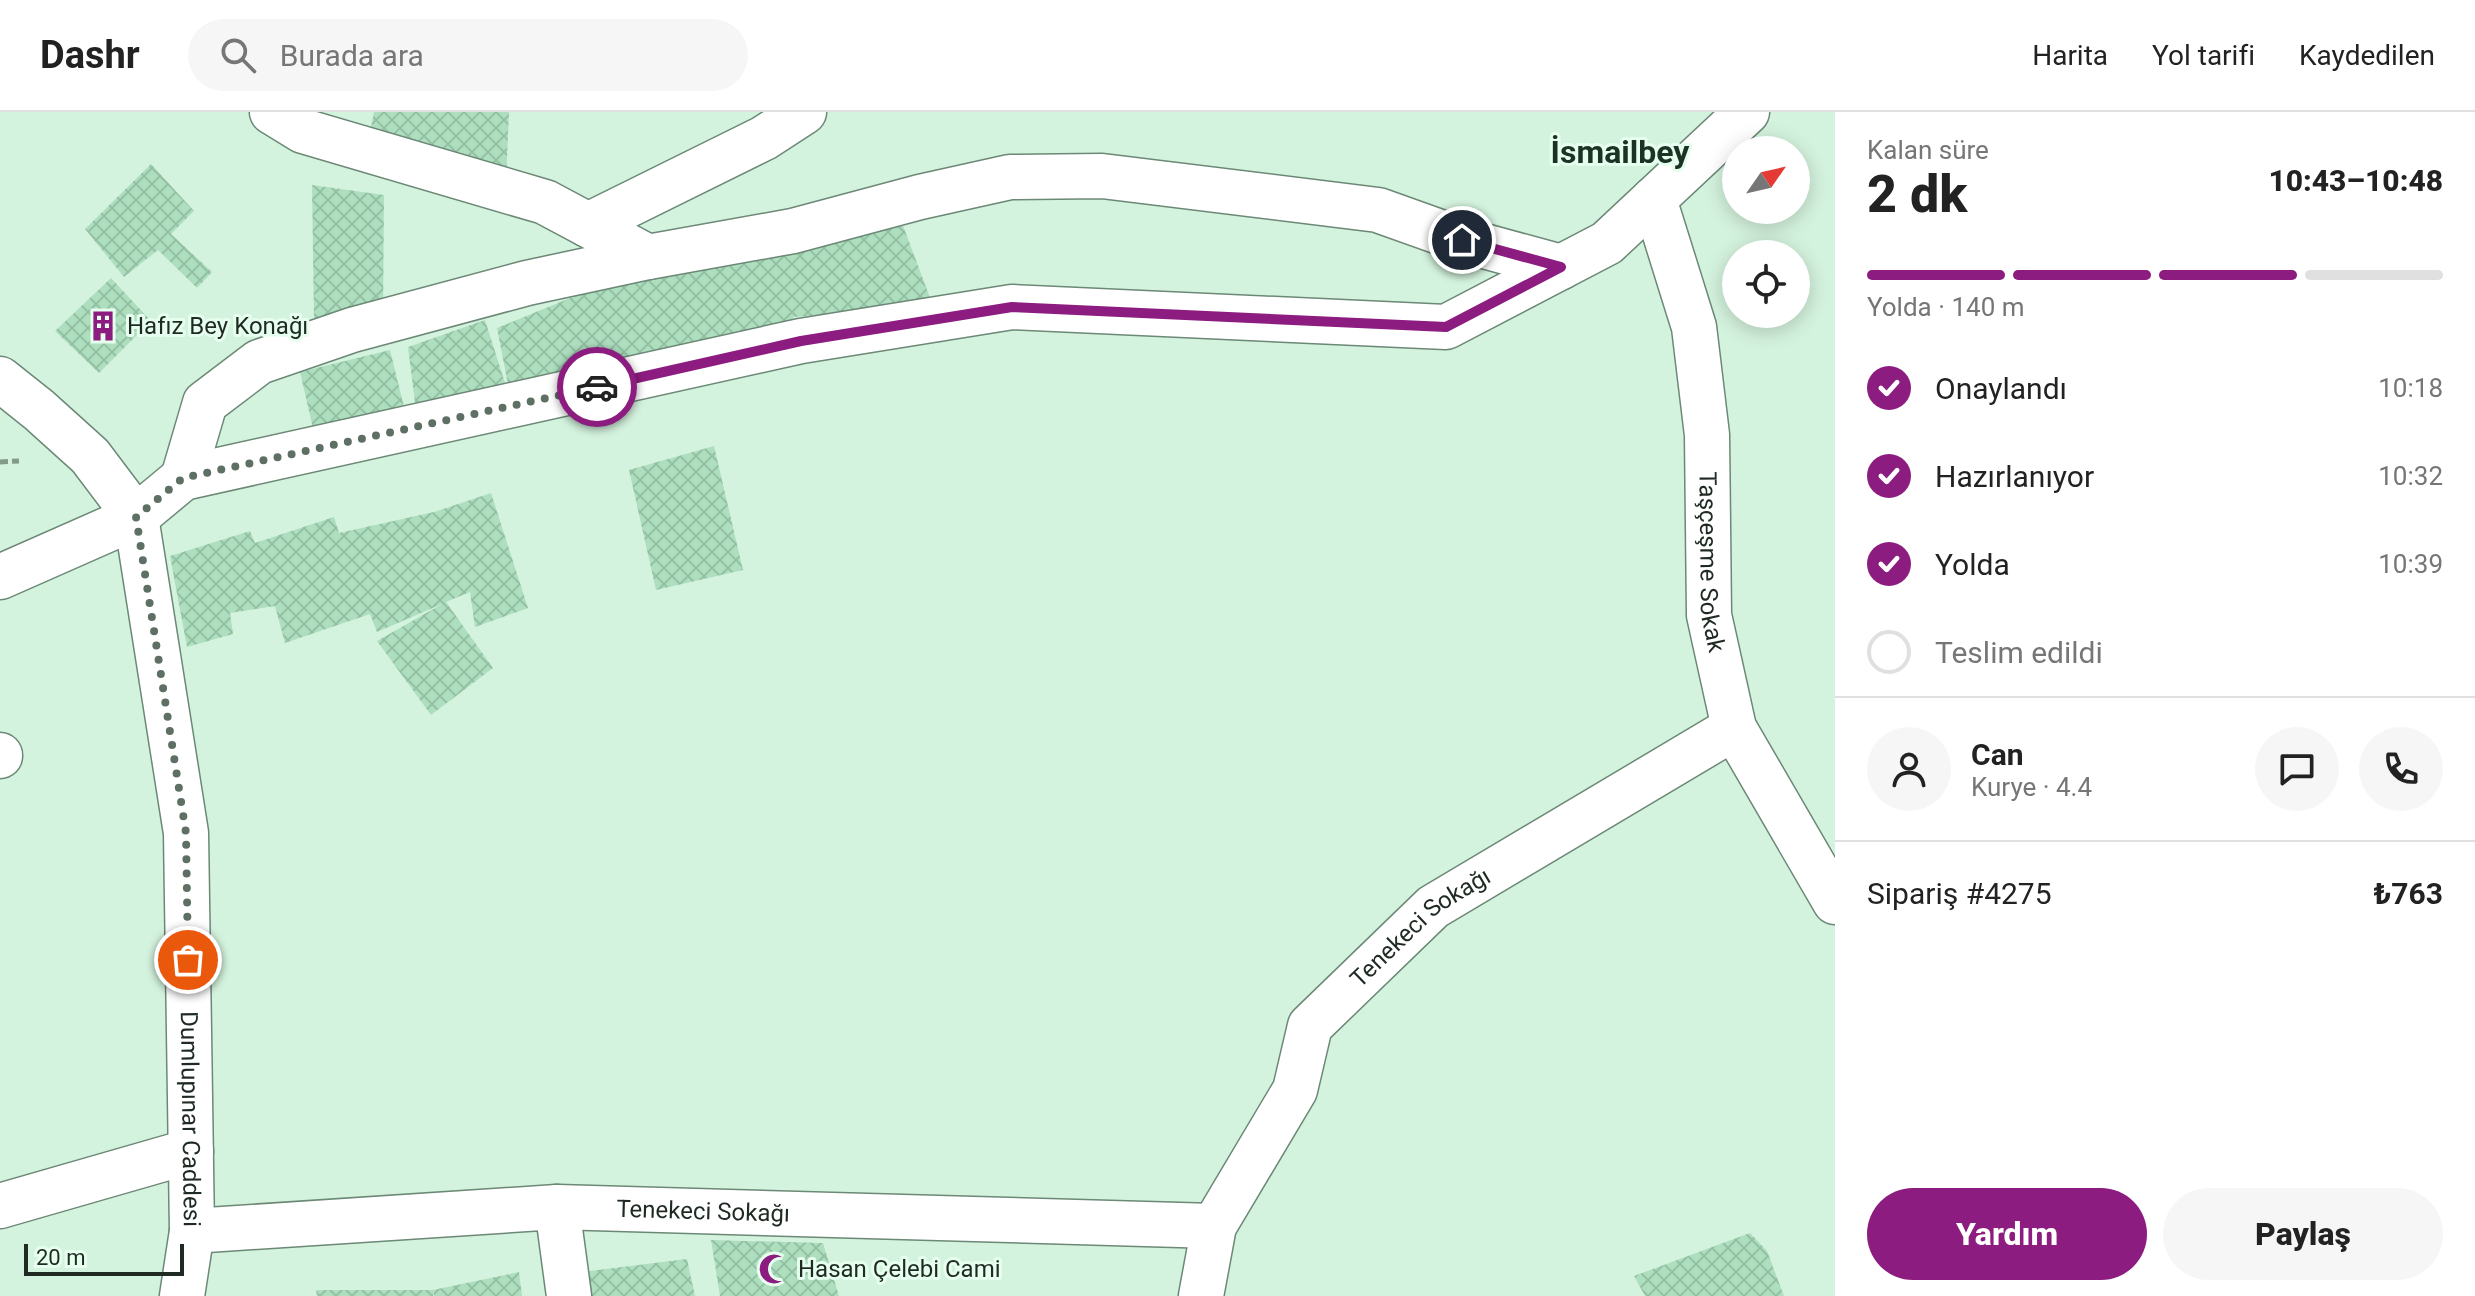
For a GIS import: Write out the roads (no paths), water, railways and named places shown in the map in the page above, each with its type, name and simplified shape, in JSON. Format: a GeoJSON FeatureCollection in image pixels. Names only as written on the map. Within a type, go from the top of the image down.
{"type":"FeatureCollection","features":[{"type":"Feature","properties":{"kind":"street"},"geometry":{"type":"LineString","coordinates":[[272,112],[303,131],[545,202],[648,257]]}},
{"type":"Feature","properties":{"kind":"street"},"geometry":{"type":"LineString","coordinates":[[588,225],[764,138],[804,112]]}},
{"type":"Feature","properties":{"kind":"street"},"geometry":{"type":"LineString","coordinates":[[0,577],[136,517],[183,478],[801,341],[1012,307],[1446,327],[1607,243],[1747,112]]}},
{"type":"Feature","properties":{"kind":"street"},"geometry":{"type":"LineString","coordinates":[[183,478],[205,403],[259,362],[352,330],[527,283],[793,231],[1010,177],[1102,176],[1378,210],[1462,240],[1561,267]]}},
{"type":"Feature","properties":{"kind":"street","name":"Taşçeşme Sokak"},"geometry":{"type":"LineString","coordinates":[[1654,199],[1694,327],[1707,435],[1709,615],[1734,728],[1835,902]]}},
{"type":"Feature","properties":{"kind":"street","name":"Dumlupınar Caddesi"},"geometry":{"type":"LineString","coordinates":[[0,379],[90,456],[136,517],[186,833],[192,1231],[182,1296]]}},
{"type":"Feature","properties":{"kind":"street","name":"Tenekeci Sokağı"},"geometry":{"type":"LineString","coordinates":[[1201,1296],[1214,1226],[1295,1090],[1310,1026],[1433,907],[1734,728]]}},
{"type":"Feature","properties":{"kind":"street"},"geometry":{"type":"LineString","coordinates":[[0,1206],[191,1151]]}},
{"type":"Feature","properties":{"kind":"street"},"geometry":{"type":"LineString","coordinates":[[557,1207],[569,1296]]}},
{"type":"Feature","properties":{"kind":"street","name":"Tenekeci Sokağı"},"geometry":{"type":"LineString","coordinates":[[192,1231],[557,1207],[1214,1226]]}},
{"type":"Feature","properties":{"kind":"place","name":"Hafız Bey Konağı"},"geometry":{"type":"Point","coordinates":[103,326]}},
{"type":"Feature","properties":{"kind":"place","name":"Hasan Çelebi Cami"},"geometry":{"type":"Point","coordinates":[774,1269]}},
{"type":"Feature","properties":{"kind":"district","name":"İsmailbey"},"geometry":{"type":"Point","coordinates":[1620,152]}}]}
